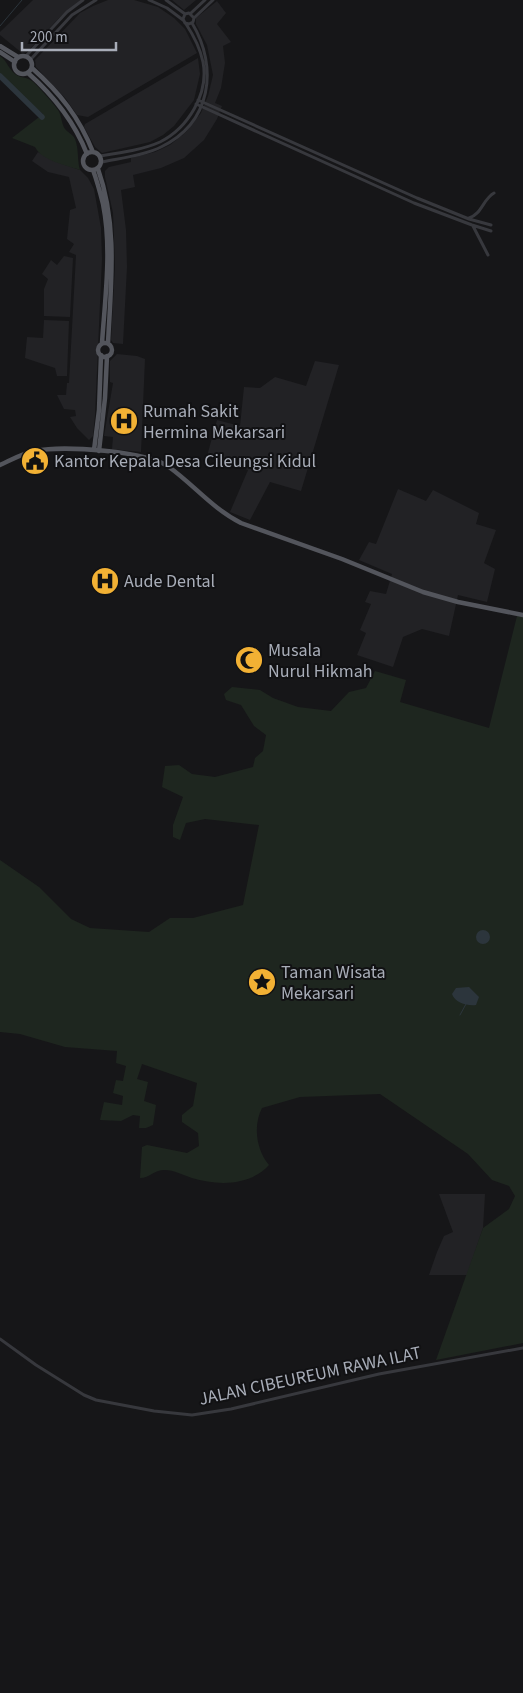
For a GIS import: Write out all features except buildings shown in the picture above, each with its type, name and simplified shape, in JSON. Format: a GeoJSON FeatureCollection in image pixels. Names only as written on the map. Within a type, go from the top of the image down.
{"type":"FeatureCollection","features":[{"type":"Feature","properties":{"kind":"main road"},"geometry":{"type":"LineString","coordinates":[[0,46],[16,59]]}},
{"type":"Feature","properties":{"kind":"main road"},"geometry":{"type":"LineString","coordinates":[[0,52],[16,59],[29,58],[32,68],[67,104],[78,120],[93,152],[100,156],[102,162],[95,170]]}},
{"type":"Feature","properties":{"kind":"main road"},"geometry":{"type":"LineString","coordinates":[[16,59],[14,66],[22,74],[28,73],[32,68]]}},
{"type":"Feature","properties":{"kind":"main road"},"geometry":{"type":"LineString","coordinates":[[28,73],[62,107],[87,154]]}},
{"type":"Feature","properties":{"kind":"main road"},"geometry":{"type":"LineString","coordinates":[[93,152],[87,154],[83,161],[84,166],[95,170]]}},
{"type":"Feature","properties":{"kind":"main road"},"geometry":{"type":"LineString","coordinates":[[95,170],[105,220],[107,259],[105,343],[112,350],[107,356],[105,398],[96,451]]}},
{"type":"Feature","properties":{"kind":"main road"},"geometry":{"type":"LineString","coordinates":[[96,451],[101,355],[98,349],[105,343]]}},
{"type":"Feature","properties":{"kind":"main road"},"geometry":{"type":"LineString","coordinates":[[101,355],[107,356]]}},
{"type":"Feature","properties":{"kind":"main road"},"geometry":{"type":"LineString","coordinates":[[0,465],[34,451],[66,448],[143,456],[164,463],[220,511],[244,524],[342,559],[423,592],[458,602],[523,614]]}},
{"type":"Feature","properties":{"kind":"street"},"geometry":{"type":"LineString","coordinates":[[29,58],[66,12],[84,0]]}},
{"type":"Feature","properties":{"kind":"street"},"geometry":{"type":"LineString","coordinates":[[29,58],[72,15],[96,0]]}},
{"type":"Feature","properties":{"kind":"street"},"geometry":{"type":"LineString","coordinates":[[100,156],[159,142],[180,127],[197,102],[203,82],[203,62],[196,40],[185,22],[166,8],[149,0]]}},
{"type":"Feature","properties":{"kind":"street"},"geometry":{"type":"LineString","coordinates":[[166,0],[185,14],[190,13],[205,0]]}},
{"type":"Feature","properties":{"kind":"street"},"geometry":{"type":"LineString","coordinates":[[102,162],[144,153],[173,141],[188,126],[202,106],[208,83],[205,52],[192,23],[194,18],[213,0]]}},
{"type":"Feature","properties":{"kind":"street"},"geometry":{"type":"LineString","coordinates":[[190,13],[194,18]]}},
{"type":"Feature","properties":{"kind":"street"},"geometry":{"type":"LineString","coordinates":[[185,14],[185,22]]}},
{"type":"Feature","properties":{"kind":"street"},"geometry":{"type":"LineString","coordinates":[[185,22],[192,23]]}},
{"type":"Feature","properties":{"kind":"street"},"geometry":{"type":"LineString","coordinates":[[197,102],[204,102],[408,194],[491,226]]}},
{"type":"Feature","properties":{"kind":"street"},"geometry":{"type":"LineString","coordinates":[[197,102],[202,106],[405,199],[472,226],[491,231]]}},
{"type":"Feature","properties":{"kind":"street"},"geometry":{"type":"LineString","coordinates":[[469,219],[476,216],[487,198],[494,193]]}},
{"type":"Feature","properties":{"kind":"street"},"geometry":{"type":"LineString","coordinates":[[472,226],[488,255]]}},
{"type":"Feature","properties":{"kind":"street","name":"JALAN CIBEUREUM RAWA ILAT"},"geometry":{"type":"LineString","coordinates":[[0,1339],[36,1365],[84,1395],[96,1400],[154,1411],[192,1415],[231,1409],[379,1374],[523,1348]]}},
{"type":"Feature","properties":{"kind":"shaded area"},"geometry":{"type":"Polygon","coordinates":[[[33,0],[81,0],[59,18],[27,52],[22,53],[0,35],[0,32],[33,0]]]}},
{"type":"Feature","properties":{"kind":"shaded area"},"geometry":{"type":"Polygon","coordinates":[[[108,0],[134,0],[158,7],[174,18],[185,29],[197,53],[88,117],[77,115],[66,99],[36,67],[35,60],[80,13],[108,0]]]}},
{"type":"Feature","properties":{"kind":"shaded area"},"geometry":{"type":"Polygon","coordinates":[[[172,0],[196,0],[184,10],[172,0]]]}},
{"type":"Feature","properties":{"kind":"shaded area"},"geometry":{"type":"Polygon","coordinates":[[[217,1],[226,13],[217,24],[231,42],[223,46],[225,63],[221,88],[215,103],[222,106],[217,119],[204,140],[184,158],[161,168],[133,175],[135,187],[121,190],[126,230],[127,267],[123,344],[113,343],[111,340],[115,267],[113,213],[105,171],[109,167],[131,162],[131,158],[155,152],[170,145],[186,132],[201,113],[208,96],[213,75],[207,45],[196,24],[196,18],[217,1]]]}},
{"type":"Feature","properties":{"kind":"shaded area"},"geometry":{"type":"Polygon","coordinates":[[[0,56],[15,74],[35,83],[58,110],[65,129],[75,139],[80,170],[49,159],[38,152],[35,147],[12,138],[43,114],[0,76],[0,56]]]}},
{"type":"Feature","properties":{"kind":"shaded area"},"geometry":{"type":"Polygon","coordinates":[[[198,58],[200,74],[194,100],[174,126],[150,142],[102,153],[95,147],[84,127],[85,124],[198,58]]]}},
{"type":"Feature","properties":{"kind":"shaded area"},"geometry":{"type":"Polygon","coordinates":[[[38,152],[54,161],[80,170],[88,178],[94,189],[101,228],[102,259],[95,415],[93,436],[89,440],[77,428],[70,417],[76,416],[75,410],[64,409],[57,395],[66,395],[67,383],[69,383],[76,255],[69,252],[74,244],[67,239],[70,210],[76,208],[69,177],[48,172],[32,161],[38,152]]]}},
{"type":"Feature","properties":{"kind":"shaded area"},"geometry":{"type":"Polygon","coordinates":[[[64,256],[73,258],[70,317],[44,316],[44,289],[48,279],[42,274],[51,260],[57,265],[64,256]]]}},
{"type":"Feature","properties":{"kind":"shaded area"},"geometry":{"type":"Polygon","coordinates":[[[44,320],[69,321],[67,376],[57,376],[55,368],[25,358],[27,337],[43,338],[44,320]]]}},
{"type":"Feature","properties":{"kind":"shaded area","name":"Rumah Sakit Hermina Mekarsari"},"geometry":{"type":"Polygon","coordinates":[[[117,354],[137,356],[145,359],[141,452],[112,449],[113,437],[104,436],[113,383],[110,382],[110,361],[117,354]]]}},
{"type":"Feature","properties":{"kind":"shaded area"},"geometry":{"type":"Polygon","coordinates":[[[315,361],[339,365],[301,491],[270,482],[250,520],[230,512],[248,470],[207,456],[217,420],[240,426],[244,387],[260,388],[275,377],[306,386],[315,361]]]}},
{"type":"Feature","properties":{"kind":"shaded area"},"geometry":{"type":"Polygon","coordinates":[[[398,489],[426,501],[433,490],[479,513],[476,524],[496,530],[484,563],[495,569],[487,602],[458,595],[449,636],[422,629],[403,637],[393,667],[357,655],[366,633],[360,630],[371,604],[365,602],[370,591],[386,594],[392,574],[359,560],[369,542],[376,544],[398,489]]]}},
{"type":"Feature","properties":{"kind":"shaded area","name":"Taman Wisata Mekarsari"},"geometry":{"type":"Polygon","coordinates":[[[517,616],[523,617],[523,1343],[436,1360],[483,1228],[509,1209],[515,1196],[509,1186],[492,1180],[468,1154],[380,1094],[300,1097],[262,1108],[257,1122],[257,1137],[261,1152],[269,1165],[253,1177],[223,1183],[202,1181],[165,1170],[140,1178],[142,1147],[147,1145],[187,1153],[199,1146],[198,1133],[182,1122],[182,1115],[193,1106],[197,1083],[142,1064],[137,1079],[148,1082],[144,1101],[156,1105],[153,1125],[139,1128],[140,1116],[133,1115],[121,1121],[100,1120],[104,1102],[122,1105],[123,1096],[113,1093],[116,1080],[123,1081],[126,1066],[116,1063],[117,1051],[65,1047],[20,1034],[0,1032],[0,860],[39,887],[71,919],[90,928],[149,932],[170,918],[193,918],[243,905],[259,825],[205,819],[186,823],[180,840],[173,837],[173,825],[183,797],[162,787],[165,766],[179,765],[192,774],[215,777],[253,767],[255,758],[263,751],[266,735],[254,726],[241,705],[226,700],[224,694],[232,687],[260,690],[273,698],[298,707],[331,711],[349,692],[366,688],[375,671],[406,680],[400,702],[489,728],[517,616]]]}},
{"type":"Feature","properties":{"kind":"shaded area"},"geometry":{"type":"Polygon","coordinates":[[[483,930],[488,932],[490,937],[488,942],[483,944],[478,942],[476,937],[478,932],[483,930]]]}},
{"type":"Feature","properties":{"kind":"shaded area"},"geometry":{"type":"Polygon","coordinates":[[[469,987],[479,997],[476,1005],[462,1003],[456,1000],[452,994],[456,988],[469,987]]]}},
{"type":"Feature","properties":{"kind":"shaded area"},"geometry":{"type":"Polygon","coordinates":[[[439,1194],[485,1194],[483,1228],[467,1275],[429,1275],[444,1236],[453,1232],[439,1194]]]}},
{"type":"Feature","properties":{"kind":"waterway"},"geometry":{"type":"LineString","coordinates":[[0,26],[22,0]]}},
{"type":"Feature","properties":{"kind":"waterway"},"geometry":{"type":"LineString","coordinates":[[0,76],[42,117]]}},
{"type":"Feature","properties":{"kind":"waterway"},"geometry":{"type":"LineString","coordinates":[[460,1015],[466,1004]]}},
{"type":"Feature","properties":{"kind":"place","name":"Rumah Sakit Hermina Mekarsari"},"geometry":{"type":"Point","coordinates":[124,421]}},
{"type":"Feature","properties":{"kind":"place","name":"Kantor Kepala Desa Cileungsi Kidul"},"geometry":{"type":"Point","coordinates":[35,461]}},
{"type":"Feature","properties":{"kind":"place","name":"Aude Dental"},"geometry":{"type":"Point","coordinates":[105,581]}},
{"type":"Feature","properties":{"kind":"place","name":"Musala Nurul Hikmah"},"geometry":{"type":"Point","coordinates":[249,660]}},
{"type":"Feature","properties":{"kind":"place","name":"Taman Wisata Mekarsari"},"geometry":{"type":"Point","coordinates":[262,982]}}]}
